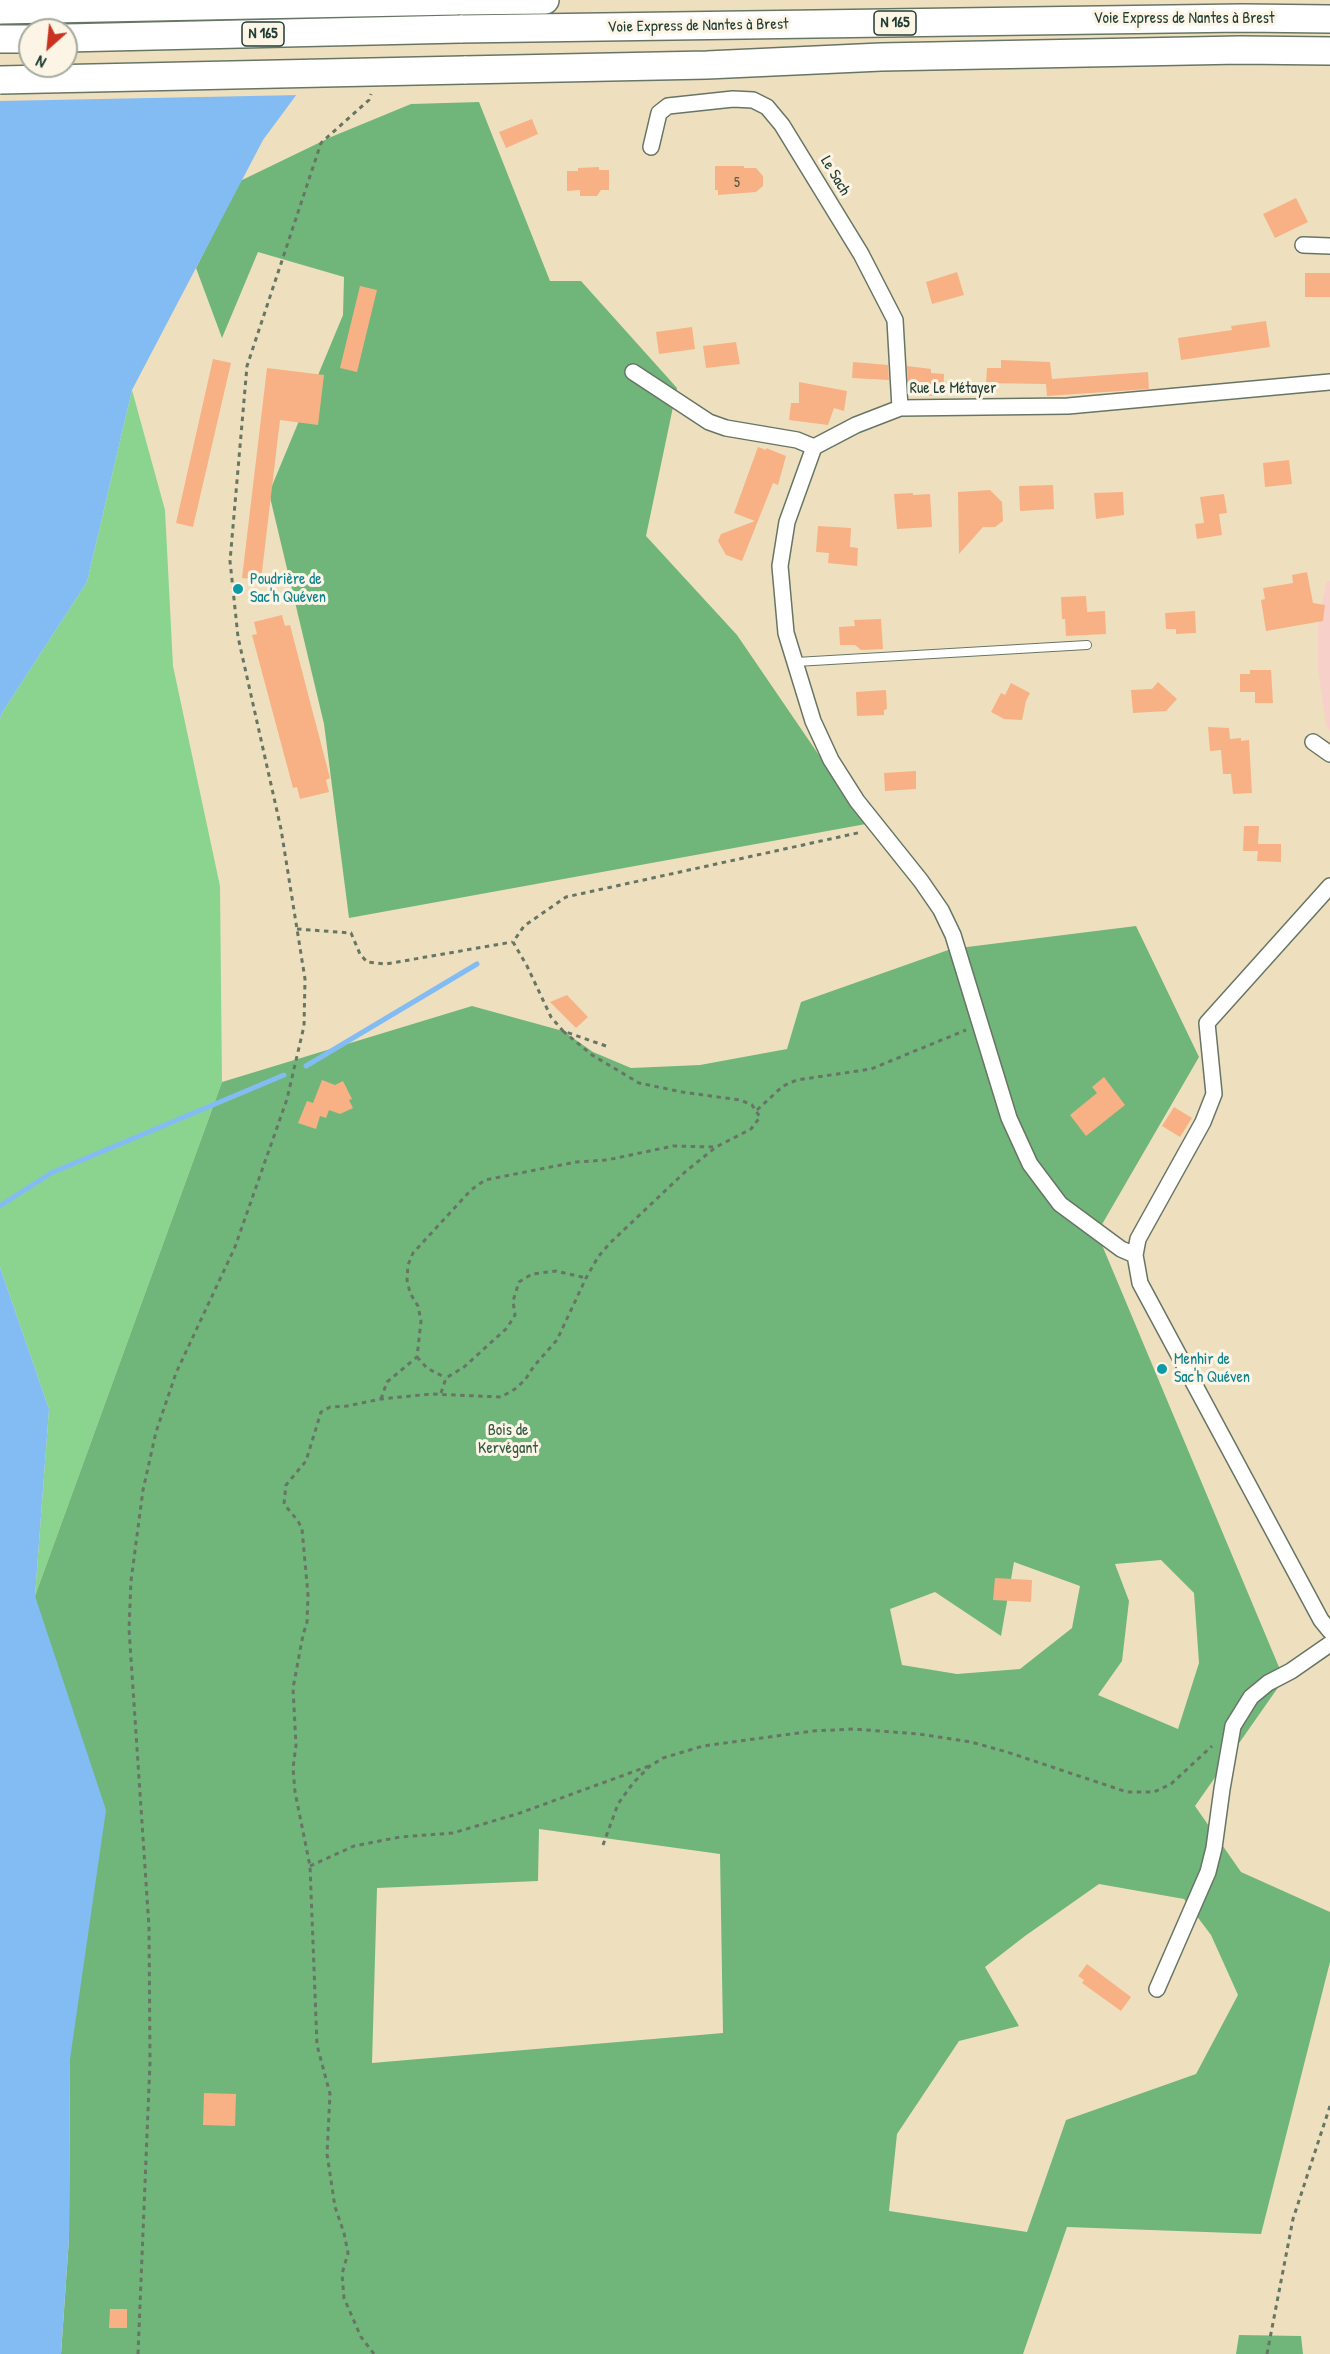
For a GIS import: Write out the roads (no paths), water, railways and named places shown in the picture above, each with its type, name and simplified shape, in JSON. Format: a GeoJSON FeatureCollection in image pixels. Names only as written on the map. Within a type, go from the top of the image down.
{"type":"FeatureCollection","features":[{"type":"Feature","properties":{"kind":"highway","name":"N 165"},"geometry":{"type":"LineString","coordinates":[[0,10],[545,0]]}},
{"type":"Feature","properties":{"kind":"highway","name":"Voie Express de Nantes à Brest"},"geometry":{"type":"LineString","coordinates":[[78,38],[460,29],[1242,18],[1330,19]]}},
{"type":"Feature","properties":{"kind":"highway"},"geometry":{"type":"LineString","coordinates":[[0,39],[18,39]]}},
{"type":"Feature","properties":{"kind":"highway"},"geometry":{"type":"LineString","coordinates":[[0,80],[707,65],[881,57],[1240,50],[1330,51]]}},
{"type":"Feature","properties":{"kind":"street","name":"Le Sach"},"geometry":{"type":"LineString","coordinates":[[651,147],[659,113],[668,106],[733,99],[753,100],[767,107],[782,124],[861,254],[895,320],[900,408]]}},
{"type":"Feature","properties":{"kind":"street"},"geometry":{"type":"LineString","coordinates":[[1303,245],[1330,246]]}},
{"type":"Feature","properties":{"kind":"street"},"geometry":{"type":"LineString","coordinates":[[633,372],[709,422],[726,428],[797,440],[814,447],[787,522],[780,566],[786,633],[813,721],[831,760],[857,801],[921,881],[941,910],[953,934],[1009,1118],[1030,1164],[1060,1204],[1121,1249],[1135,1255]]}},
{"type":"Feature","properties":{"kind":"street","name":"Rue Le Métayer"},"geometry":{"type":"LineString","coordinates":[[814,447],[856,425],[900,408],[1068,406],[1330,382]]}},
{"type":"Feature","properties":{"kind":"street"},"geometry":{"type":"LineString","coordinates":[[1313,742],[1330,754]]}},
{"type":"Feature","properties":{"kind":"street"},"geometry":{"type":"LineString","coordinates":[[1330,886],[1207,1023],[1214,1094],[1203,1122],[1138,1239],[1135,1255],[1140,1283],[1321,1620],[1330,1631]]}},
{"type":"Feature","properties":{"kind":"street"},"geometry":{"type":"LineString","coordinates":[[1156,1989],[1208,1872],[1214,1848],[1233,1726],[1251,1697],[1330,1644]]}},
{"type":"Feature","properties":{"kind":"lane"},"geometry":{"type":"LineString","coordinates":[[796,662],[1087,645]]}},
{"type":"Feature","properties":{"kind":"water"},"geometry":{"type":"Polygon","coordinates":[[[0,0],[57,18],[18,18],[18,78],[78,78],[78,25],[297,94],[263,140],[132,390],[87,582],[0,719],[0,0]]]}},
{"type":"Feature","properties":{"kind":"water"},"geometry":{"type":"Polygon","coordinates":[[[0,1267],[49,1409],[35,1596],[106,1810],[70,2059],[69,2238],[61,2354],[0,2354],[0,1267]]]}},
{"type":"Feature","properties":{"kind":"waterway"},"geometry":{"type":"LineString","coordinates":[[306,1066],[477,964]]}},
{"type":"Feature","properties":{"kind":"waterway"},"geometry":{"type":"LineString","coordinates":[[0,1206],[51,1173],[284,1075]]}},
{"type":"Feature","properties":{"kind":"place","name":"Poudrière de Sac'h Quéven"},"geometry":{"type":"Point","coordinates":[238,589]}},
{"type":"Feature","properties":{"kind":"place","name":"Menhir de Sac'h Quéven"},"geometry":{"type":"Point","coordinates":[1162,1369]}},
{"type":"Feature","properties":{"kind":"park label","name":"Bois de Kervégant"},"geometry":{"type":"Point","coordinates":[508,1440]}}]}
